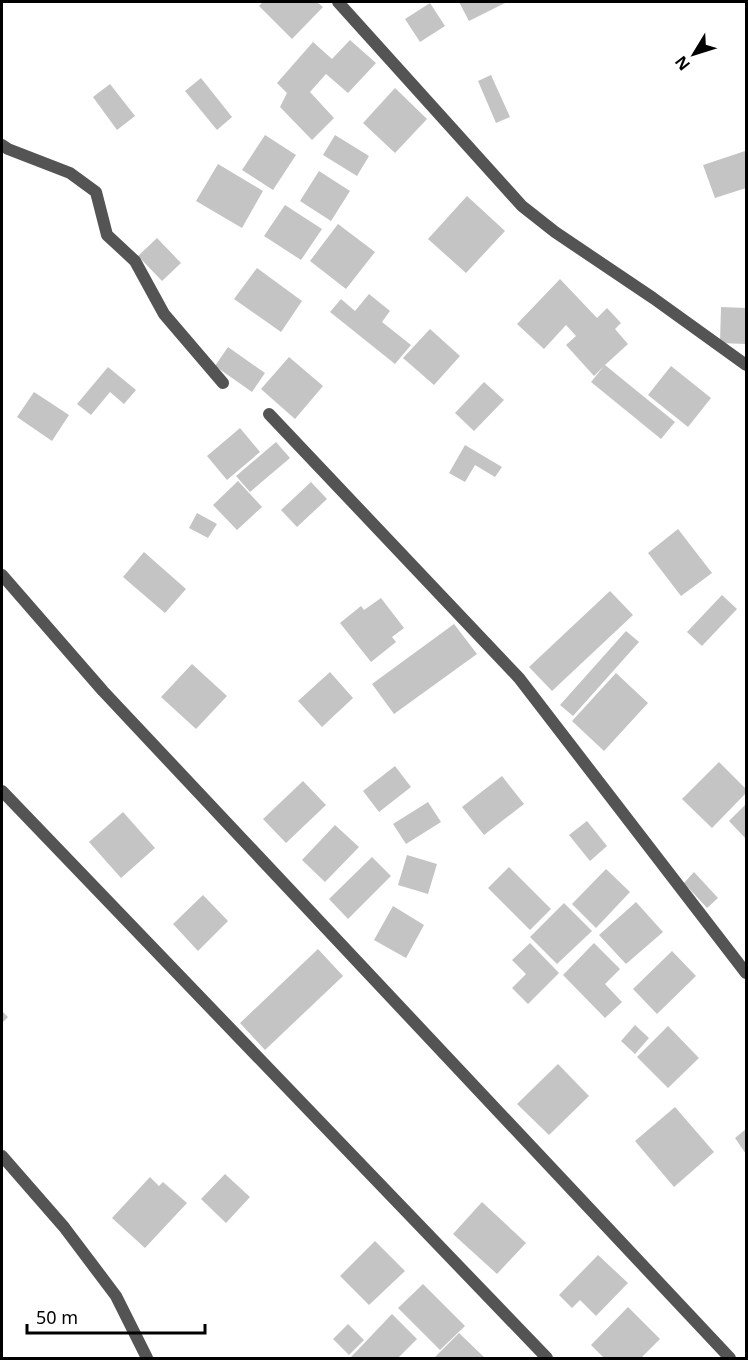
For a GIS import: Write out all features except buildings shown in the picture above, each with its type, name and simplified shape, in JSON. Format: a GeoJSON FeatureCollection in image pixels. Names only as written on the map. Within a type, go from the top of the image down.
{"type":"FeatureCollection","features":[{"type":"Feature","properties":{"kind":"street"},"geometry":{"type":"LineString","coordinates":[[338,2],[522,206],[555,232],[747,365]]}},
{"type":"Feature","properties":{"kind":"street"},"geometry":{"type":"LineString","coordinates":[[2,145],[70,173],[96,192],[107,235],[135,261],[164,314],[223,383]]}},
{"type":"Feature","properties":{"kind":"street"},"geometry":{"type":"LineString","coordinates":[[269,414],[519,678],[744,964]]}},
{"type":"Feature","properties":{"kind":"street"},"geometry":{"type":"LineString","coordinates":[[2,575],[111,699],[730,1359]]}},
{"type":"Feature","properties":{"kind":"street"},"geometry":{"type":"LineString","coordinates":[[2,791],[547,1359]]}},
{"type":"Feature","properties":{"kind":"street"},"geometry":{"type":"LineString","coordinates":[[2,1156],[64,1227],[116,1296],[147,1359]]}}]}
